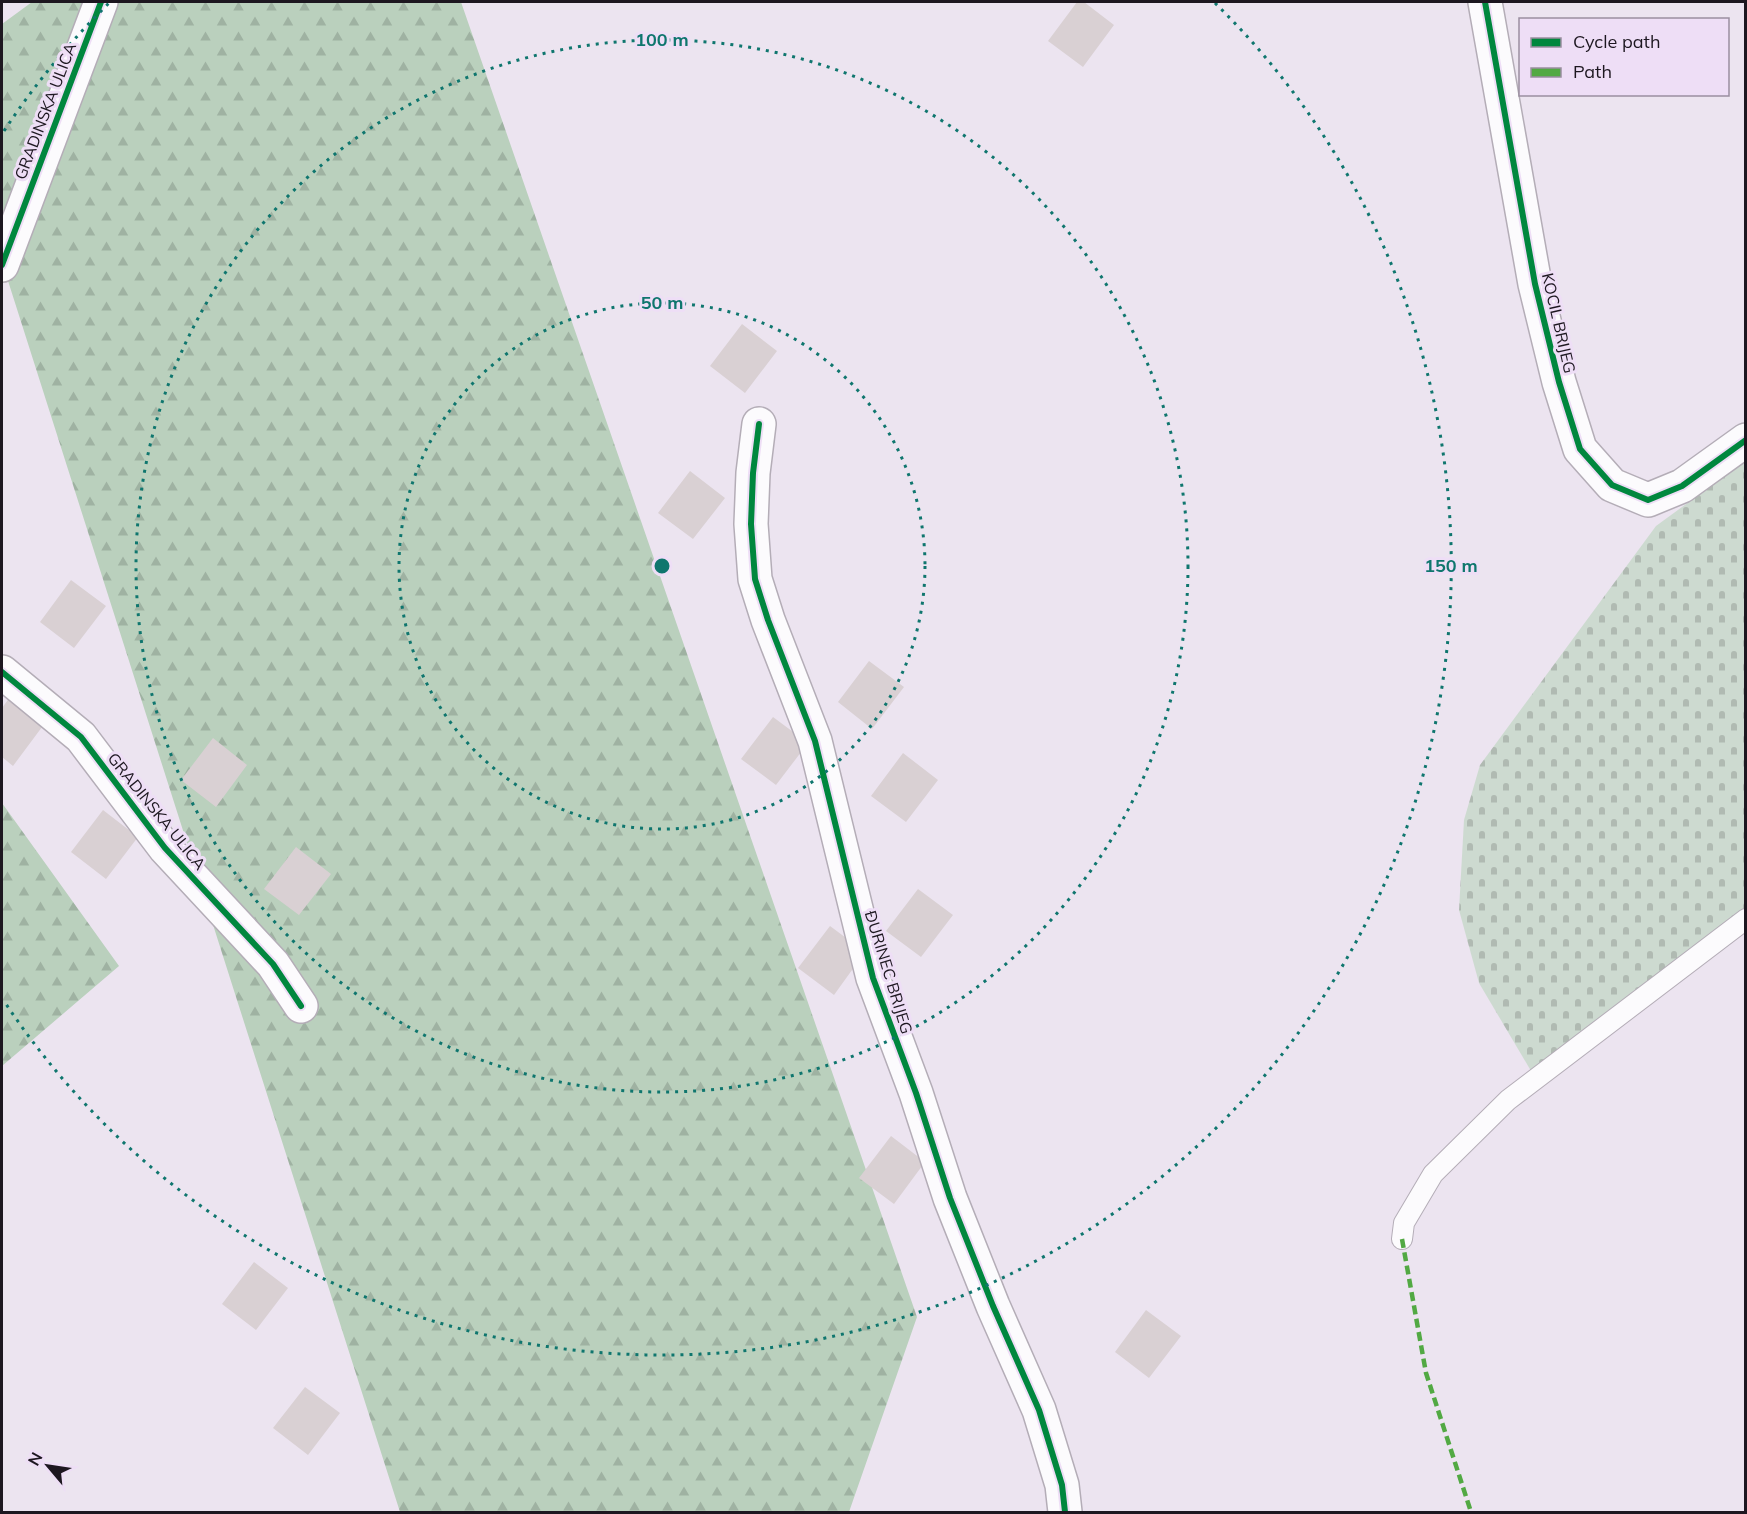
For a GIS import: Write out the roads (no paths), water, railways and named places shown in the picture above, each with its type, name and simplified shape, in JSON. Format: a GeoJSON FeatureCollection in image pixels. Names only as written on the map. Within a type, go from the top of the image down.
{"type":"FeatureCollection","features":[{"type":"Feature","properties":{"kind":"street","name":"GRADINSKA ULICA"},"geometry":{"type":"LineString","coordinates":[[2,264],[101,2]]}},
{"type":"Feature","properties":{"kind":"street","name":"KOCIL BRIJEG"},"geometry":{"type":"LineString","coordinates":[[1485,2],[1535,284],[1559,382],[1580,449],[1612,485],[1648,500],[1683,486],[1746,440]]}},
{"type":"Feature","properties":{"kind":"street","name":"ĐURINEC BRIJEG"},"geometry":{"type":"LineString","coordinates":[[759,424],[753,473],[751,524],[755,579],[768,620],[814,741],[873,978],[916,1093],[950,1198],[989,1297],[1039,1410],[1062,1485],[1065,1512]]}},
{"type":"Feature","properties":{"kind":"street","name":"GRADINSKA ULICA"},"geometry":{"type":"LineString","coordinates":[[2,672],[81,737],[165,848],[273,964],[301,1006]]}},
{"type":"Feature","properties":{"kind":"lane"},"geometry":{"type":"LineString","coordinates":[[1402,1239],[1404,1223],[1432,1174],[1508,1100],[1746,920]]}}]}
